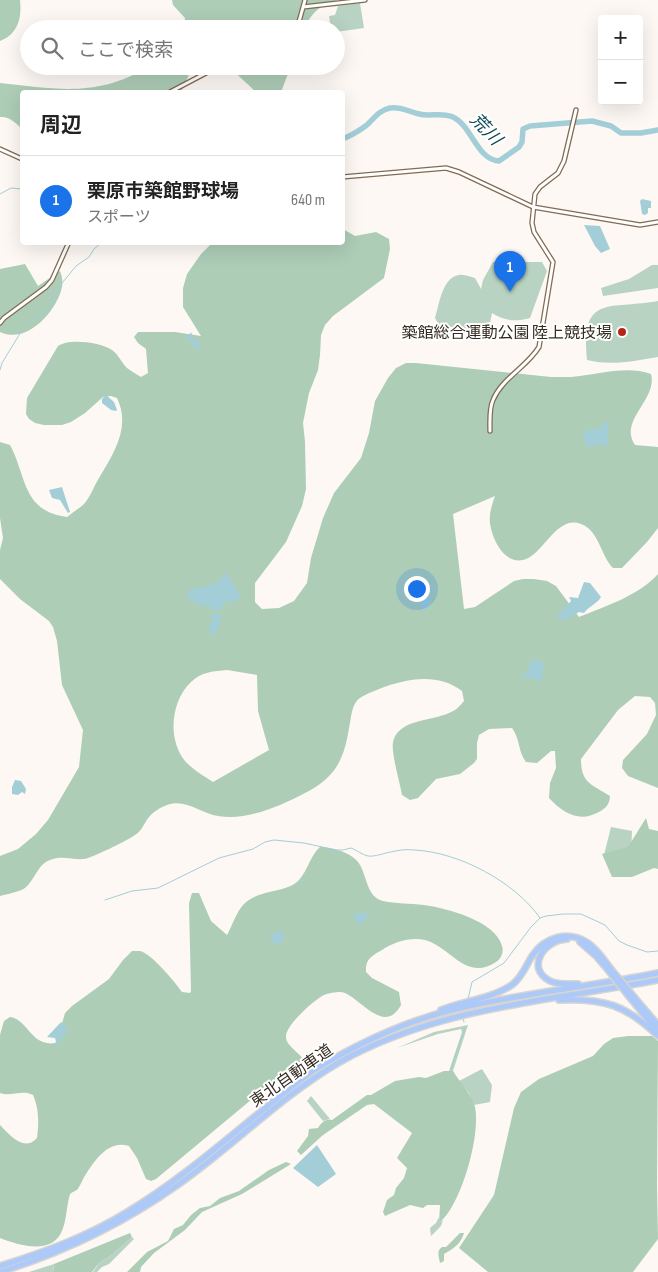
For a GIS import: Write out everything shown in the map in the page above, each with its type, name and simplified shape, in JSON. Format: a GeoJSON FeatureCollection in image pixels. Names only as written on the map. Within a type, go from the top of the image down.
{"type":"FeatureCollection","features":[{"type":"Feature","properties":{"kind":"highway"},"geometry":{"type":"LineString","coordinates":[[399,1028],[446,1008],[502,990],[521,976],[533,955],[541,946],[550,939],[559,936],[578,938],[588,943],[658,1032]]}},
{"type":"Feature","properties":{"kind":"highway"},"geometry":{"type":"LineString","coordinates":[[592,984],[561,984],[547,979],[539,966],[542,951],[556,940],[574,940],[589,948],[610,969]]}},
{"type":"Feature","properties":{"kind":"highway","name":"東北自動車道"},"geometry":{"type":"LineString","coordinates":[[0,1266],[83,1236],[130,1211],[184,1174],[314,1070],[354,1047],[426,1018],[473,1005],[658,973]]}},
{"type":"Feature","properties":{"kind":"highway","name":"東北自動車道"},"geometry":{"type":"LineString","coordinates":[[0,1272],[53,1254],[132,1216],[180,1184],[281,1102],[331,1068],[358,1053],[431,1023],[464,1014],[658,980]]}},
{"type":"Feature","properties":{"kind":"highway"},"geometry":{"type":"LineString","coordinates":[[633,998],[658,1025]]}},
{"type":"Feature","properties":{"kind":"highway"},"geometry":{"type":"LineString","coordinates":[[521,1004],[579,1000],[607,1003],[629,1012],[658,1036]]}},
{"type":"Feature","properties":{"kind":"street"},"geometry":{"type":"LineString","coordinates":[[299,20],[304,0]]}},
{"type":"Feature","properties":{"kind":"street"},"geometry":{"type":"LineString","coordinates":[[303,7],[365,0]]}},
{"type":"Feature","properties":{"kind":"street"},"geometry":{"type":"LineString","coordinates":[[174,90],[202,75]]}},
{"type":"Feature","properties":{"kind":"street"},"geometry":{"type":"LineString","coordinates":[[490,430],[493,401],[500,387],[534,355],[540,340],[553,262],[534,232],[532,223],[535,194],[540,187],[558,173],[561,167],[576,110]]}},
{"type":"Feature","properties":{"kind":"street"},"geometry":{"type":"LineString","coordinates":[[0,149],[20,158]]}},
{"type":"Feature","properties":{"kind":"street"},"geometry":{"type":"LineString","coordinates":[[345,177],[446,168],[533,207],[640,225],[658,222]]}},
{"type":"Feature","properties":{"kind":"street"},"geometry":{"type":"LineString","coordinates":[[0,323],[4,318],[46,288],[52,280],[69,245]]}},
{"type":"Feature","properties":{"kind":"green space"},"geometry":{"type":"Polygon","coordinates":[[[0,0],[20,0],[20,13],[15,30],[0,41],[0,0]]]}},
{"type":"Feature","properties":{"kind":"green space"},"geometry":{"type":"Polygon","coordinates":[[[172,0],[338,0],[326,4],[317,10],[309,20],[185,20],[173,5],[172,0]]]}},
{"type":"Feature","properties":{"kind":"green space"},"geometry":{"type":"Polygon","coordinates":[[[360,3],[364,28],[345,31],[345,20],[330,20],[329,16],[335,15],[338,6],[360,3]]]}},
{"type":"Feature","properties":{"kind":"green space"},"geometry":{"type":"Polygon","coordinates":[[[189,75],[182,90],[20,90],[20,127],[9,119],[0,117],[0,83],[76,89],[112,83],[131,76],[189,75]]]}},
{"type":"Feature","properties":{"kind":"green space"},"geometry":{"type":"Polygon","coordinates":[[[238,75],[288,75],[282,90],[254,90],[238,75]]]}},
{"type":"Feature","properties":{"kind":"green space"},"geometry":{"type":"Polygon","coordinates":[[[345,230],[355,236],[376,232],[389,239],[390,249],[384,278],[333,316],[325,325],[321,335],[318,370],[309,393],[303,423],[306,489],[302,506],[286,542],[255,583],[255,602],[262,609],[279,608],[294,601],[307,583],[311,558],[323,518],[334,493],[361,458],[369,433],[375,401],[396,368],[406,363],[416,363],[551,377],[571,377],[621,370],[641,371],[651,374],[652,383],[634,419],[631,427],[631,436],[635,445],[658,447],[658,528],[622,568],[613,568],[595,536],[585,526],[578,523],[570,523],[556,531],[532,556],[526,559],[512,559],[501,550],[491,529],[490,516],[495,496],[453,514],[464,609],[475,607],[514,581],[534,579],[547,581],[556,586],[579,617],[631,594],[650,582],[658,574],[658,788],[628,776],[622,768],[623,760],[647,734],[656,715],[655,703],[650,697],[635,696],[618,710],[581,759],[581,767],[588,782],[610,796],[607,806],[599,812],[585,817],[572,815],[554,803],[549,798],[550,783],[556,768],[555,751],[551,751],[537,763],[526,762],[512,728],[489,729],[479,735],[477,759],[474,763],[460,774],[436,779],[418,798],[410,800],[402,795],[396,768],[393,742],[396,734],[408,725],[451,712],[464,701],[462,691],[442,681],[432,679],[410,680],[366,694],[358,700],[352,711],[341,759],[324,781],[305,793],[263,811],[229,817],[212,815],[180,803],[167,805],[153,813],[135,835],[125,841],[84,859],[59,858],[50,860],[42,865],[25,888],[0,896],[0,856],[18,849],[36,834],[48,820],[79,767],[83,730],[62,685],[57,641],[53,627],[49,621],[20,599],[0,579],[0,550],[3,538],[0,518],[0,442],[10,445],[28,491],[42,508],[67,517],[83,505],[119,440],[122,419],[117,398],[111,396],[103,397],[85,413],[71,422],[62,425],[44,425],[29,419],[26,414],[27,398],[58,346],[63,344],[69,342],[93,343],[107,347],[116,354],[127,368],[141,377],[148,373],[146,349],[134,337],[138,332],[175,332],[201,336],[183,307],[183,288],[187,274],[210,245],[345,245],[345,230]],[[227,670],[199,676],[184,690],[176,710],[174,731],[179,752],[191,767],[213,782],[269,750],[258,711],[257,675],[227,670]]]}},
{"type":"Feature","properties":{"kind":"green space"},"geometry":{"type":"Polygon","coordinates":[[[493,262],[542,262],[547,271],[530,318],[510,320],[492,313],[490,323],[482,332],[439,325],[435,318],[442,293],[449,281],[459,275],[475,278],[481,289],[483,280],[493,262]]]}},
{"type":"Feature","properties":{"kind":"green space"},"geometry":{"type":"Polygon","coordinates":[[[25,264],[38,286],[60,271],[62,287],[54,306],[39,323],[30,330],[10,335],[0,332],[0,269],[25,264]]]}},
{"type":"Feature","properties":{"kind":"green space"},"geometry":{"type":"Polygon","coordinates":[[[652,265],[658,265],[658,288],[603,296],[601,288],[629,279],[652,265]]]}},
{"type":"Feature","properties":{"kind":"green space","name":"築館総合運動公園 陸上競技場"},"geometry":{"type":"Polygon","coordinates":[[[658,301],[658,357],[614,363],[587,360],[586,339],[588,324],[594,314],[602,309],[613,306],[658,301]]]}},
{"type":"Feature","properties":{"kind":"green space"},"geometry":{"type":"Polygon","coordinates":[[[646,818],[649,829],[658,831],[658,869],[654,868],[632,877],[612,877],[602,854],[628,847],[646,818]]]}},
{"type":"Feature","properties":{"kind":"green space"},"geometry":{"type":"Polygon","coordinates":[[[611,827],[632,831],[631,856],[604,855],[611,827]]]}},
{"type":"Feature","properties":{"kind":"green space"},"geometry":{"type":"Polygon","coordinates":[[[320,847],[330,848],[353,857],[360,865],[368,886],[378,899],[445,909],[469,917],[490,929],[498,937],[503,948],[501,957],[496,962],[485,967],[476,968],[467,966],[443,949],[425,940],[408,940],[387,947],[370,959],[366,972],[372,978],[399,992],[401,1005],[394,1014],[386,1017],[378,1015],[347,994],[340,992],[324,995],[302,1013],[287,1031],[286,1039],[304,1060],[275,1080],[156,1179],[151,1181],[146,1179],[137,1158],[129,1146],[114,1146],[101,1154],[77,1190],[70,1194],[63,1228],[56,1240],[42,1246],[33,1246],[0,1238],[0,1125],[17,1140],[27,1144],[37,1138],[38,1122],[33,1095],[29,1093],[0,1093],[0,1035],[4,1021],[10,1017],[16,1019],[40,1041],[55,1043],[65,1013],[109,979],[132,951],[140,951],[151,957],[169,975],[182,992],[190,993],[189,903],[192,893],[199,893],[211,921],[227,935],[243,905],[256,896],[294,884],[302,876],[320,847]]]}},
{"type":"Feature","properties":{"kind":"green space"},"geometry":{"type":"Polygon","coordinates":[[[468,1025],[453,1071],[449,1071],[462,1032],[461,1029],[438,1034],[397,1048],[434,1032],[468,1025]]]}},
{"type":"Feature","properties":{"kind":"green space"},"geometry":{"type":"Polygon","coordinates":[[[652,1036],[658,1041],[658,1239],[633,1272],[488,1272],[459,1248],[494,1195],[514,1108],[521,1092],[539,1079],[593,1056],[604,1044],[613,1038],[652,1036]]]}},
{"type":"Feature","properties":{"kind":"green space"},"geometry":{"type":"Polygon","coordinates":[[[482,1069],[492,1085],[490,1102],[474,1105],[469,1093],[459,1081],[482,1069]]]}},
{"type":"Feature","properties":{"kind":"green space"},"geometry":{"type":"Polygon","coordinates":[[[444,1071],[453,1071],[469,1093],[475,1107],[476,1119],[472,1152],[462,1186],[455,1202],[439,1223],[440,1205],[427,1205],[423,1208],[410,1205],[385,1216],[383,1212],[387,1200],[394,1195],[396,1188],[404,1178],[407,1168],[397,1158],[412,1133],[374,1104],[367,1105],[323,1135],[301,1155],[297,1151],[308,1136],[309,1129],[318,1128],[324,1121],[332,1120],[367,1095],[371,1095],[395,1081],[419,1077],[426,1078],[444,1071]]]}},
{"type":"Feature","properties":{"kind":"green space"},"geometry":{"type":"Polygon","coordinates":[[[311,1096],[330,1119],[323,1121],[307,1101],[311,1096]]]}},
{"type":"Feature","properties":{"kind":"green space"},"geometry":{"type":"Polygon","coordinates":[[[286,1162],[291,1164],[242,1194],[202,1212],[185,1230],[154,1253],[141,1267],[140,1272],[127,1272],[147,1252],[168,1241],[174,1229],[183,1225],[200,1208],[210,1206],[220,1198],[239,1191],[269,1170],[286,1162]]]}},
{"type":"Feature","properties":{"kind":"green space"},"geometry":{"type":"Polygon","coordinates":[[[439,1217],[439,1223],[443,1220],[441,1226],[431,1236],[430,1228],[439,1217]]]}},
{"type":"Feature","properties":{"kind":"green space"},"geometry":{"type":"Polygon","coordinates":[[[130,1233],[132,1237],[99,1263],[92,1272],[53,1272],[54,1264],[130,1233]]]}},
{"type":"Feature","properties":{"kind":"green space"},"geometry":{"type":"Polygon","coordinates":[[[460,1233],[464,1233],[459,1243],[444,1254],[444,1261],[440,1263],[439,1250],[442,1247],[446,1247],[460,1233]]]}},
{"type":"Feature","properties":{"kind":"green space"},"geometry":{"type":"Polygon","coordinates":[[[132,1237],[134,1239],[109,1264],[97,1272],[93,1272],[99,1263],[132,1237]]]}},
{"type":"Feature","properties":{"kind":"green space"},"geometry":{"type":"Polygon","coordinates":[[[54,1264],[53,1272],[29,1272],[54,1264]]]}},
{"type":"Feature","properties":{"kind":"water"},"geometry":{"type":"Polygon","coordinates":[[[642,199],[651,201],[651,208],[648,208],[648,213],[645,215],[642,214],[640,201],[642,199]]]}},
{"type":"Feature","properties":{"kind":"water"},"geometry":{"type":"Polygon","coordinates":[[[584,225],[600,226],[610,249],[601,253],[584,225]]]}},
{"type":"Feature","properties":{"kind":"water"},"geometry":{"type":"Polygon","coordinates":[[[191,332],[194,340],[200,342],[198,350],[191,342],[186,340],[191,332]]]}},
{"type":"Feature","properties":{"kind":"water"},"geometry":{"type":"Polygon","coordinates":[[[106,395],[114,402],[116,411],[111,410],[102,403],[102,399],[106,395]]]}},
{"type":"Feature","properties":{"kind":"water"},"geometry":{"type":"Polygon","coordinates":[[[607,421],[609,428],[607,447],[602,444],[589,447],[584,441],[584,432],[591,429],[601,429],[602,424],[607,421]]]}},
{"type":"Feature","properties":{"kind":"water"},"geometry":{"type":"Polygon","coordinates":[[[62,487],[70,512],[68,513],[60,500],[52,498],[49,490],[62,487]]]}},
{"type":"Feature","properties":{"kind":"water"},"geometry":{"type":"Polygon","coordinates":[[[225,572],[241,596],[233,603],[225,602],[220,610],[212,610],[207,604],[204,607],[189,600],[187,595],[191,589],[215,584],[225,572]]]}},
{"type":"Feature","properties":{"kind":"water"},"geometry":{"type":"Polygon","coordinates":[[[584,582],[590,583],[601,597],[584,613],[579,612],[572,616],[569,621],[566,618],[561,621],[557,614],[571,601],[569,597],[578,598],[584,582]]]}},
{"type":"Feature","properties":{"kind":"water"},"geometry":{"type":"Polygon","coordinates":[[[418,594],[429,596],[430,602],[426,611],[423,610],[418,594]]]}},
{"type":"Feature","properties":{"kind":"water"},"geometry":{"type":"Polygon","coordinates":[[[221,613],[217,630],[211,636],[209,627],[213,620],[209,615],[221,613]]]}},
{"type":"Feature","properties":{"kind":"water"},"geometry":{"type":"Polygon","coordinates":[[[533,658],[546,665],[541,682],[529,678],[517,679],[526,673],[533,658]]]}},
{"type":"Feature","properties":{"kind":"water"},"geometry":{"type":"Polygon","coordinates":[[[15,780],[21,781],[26,789],[25,794],[22,792],[18,795],[12,794],[15,780]]]}},
{"type":"Feature","properties":{"kind":"water"},"geometry":{"type":"Polygon","coordinates":[[[354,913],[371,914],[360,925],[355,919],[354,913]]]}},
{"type":"Feature","properties":{"kind":"water"},"geometry":{"type":"Polygon","coordinates":[[[280,930],[285,938],[277,946],[269,938],[280,930]]]}},
{"type":"Feature","properties":{"kind":"water"},"geometry":{"type":"Polygon","coordinates":[[[61,1022],[68,1029],[57,1046],[55,1038],[47,1037],[61,1022]]]}},
{"type":"Feature","properties":{"kind":"water"},"geometry":{"type":"Polygon","coordinates":[[[317,1145],[336,1174],[318,1187],[293,1168],[317,1145]]]}},
{"type":"Feature","properties":{"kind":"waterway","name":"荒川"},"geometry":{"type":"LineString","coordinates":[[345,138],[364,127],[383,110],[390,108],[401,108],[423,115],[453,117],[460,121],[485,155],[499,161],[519,147],[522,142],[523,129],[530,126],[592,121],[611,126],[621,133],[641,133],[658,130]]}},
{"type":"Feature","properties":{"kind":"waterway"},"geometry":{"type":"LineString","coordinates":[[0,194],[11,188],[20,189]]}},
{"type":"Feature","properties":{"kind":"waterway"},"geometry":{"type":"LineString","coordinates":[[0,370],[2,363],[27,322],[48,312],[54,293],[76,266],[89,257],[99,245]]}},
{"type":"Feature","properties":{"kind":"waterway"},"geometry":{"type":"LineString","coordinates":[[105,900],[132,891],[158,888],[219,858],[253,849],[265,842],[274,840],[304,843],[336,850],[351,848],[368,856],[408,850],[449,856],[484,871],[501,881],[516,892],[540,918]]}},
{"type":"Feature","properties":{"kind":"waterway"},"geometry":{"type":"LineString","coordinates":[[468,999],[472,982],[504,963],[531,927],[540,918],[546,916],[581,914],[605,925],[619,941],[627,945],[647,952],[658,951]]}},
{"type":"Feature","properties":{"kind":"waterway"},"geometry":{"type":"LineString","coordinates":[[463,1018],[464,1022]]}},
{"type":"Feature","properties":{"kind":"waterway"},"geometry":{"type":"LineString","coordinates":[[451,1069],[465,1028]]}},
{"type":"Feature","properties":{"kind":"place","name":"栗原市築館野球場"},"geometry":{"type":"Point","coordinates":[510,292]}},
{"type":"Feature","properties":{"kind":"place","name":"築館総合運動公園 陸上競技場"},"geometry":{"type":"Point","coordinates":[622,332]}}]}
